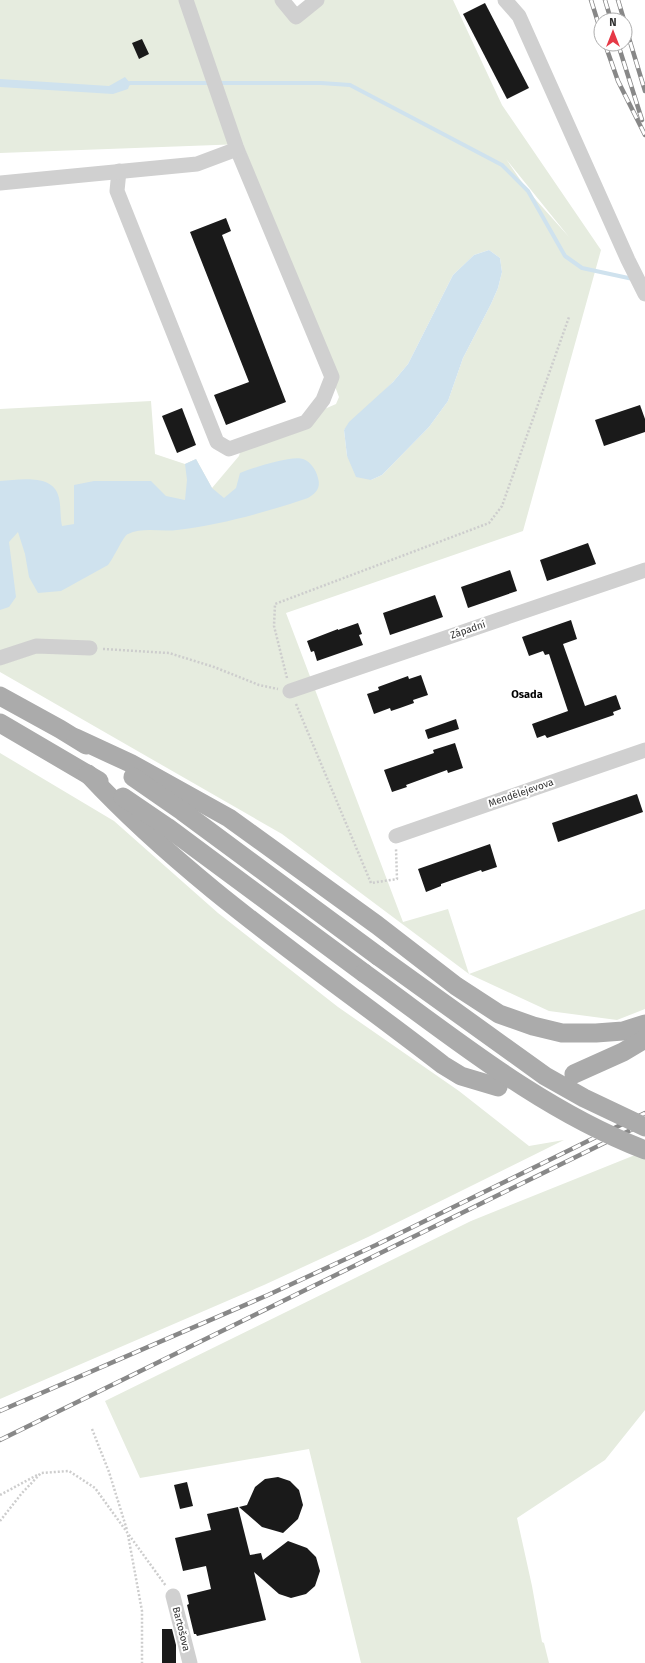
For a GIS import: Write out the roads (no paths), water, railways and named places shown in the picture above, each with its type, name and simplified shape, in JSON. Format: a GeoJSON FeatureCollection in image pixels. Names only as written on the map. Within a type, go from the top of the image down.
{"type":"FeatureCollection","features":[{"type":"Feature","properties":{"kind":"main road"},"geometry":{"type":"LineString","coordinates":[[0,696],[76,738],[130,763],[229,818],[371,921],[456,986],[499,1014],[534,1026],[562,1033],[596,1034],[623,1031],[645,1024]]}},
{"type":"Feature","properties":{"kind":"main road"},"geometry":{"type":"LineString","coordinates":[[0,723],[88,774],[167,827],[364,973],[529,1092],[572,1116],[626,1143],[645,1150]]}},
{"type":"Feature","properties":{"kind":"main road"},"geometry":{"type":"LineString","coordinates":[[76,738],[182,811],[378,956],[545,1076],[584,1098],[645,1128]]}},
{"type":"Feature","properties":{"kind":"main road"},"geometry":{"type":"LineString","coordinates":[[88,774],[121,809],[221,896],[315,970],[443,1065],[462,1076],[480,1083],[498,1087]]}},
{"type":"Feature","properties":{"kind":"main road"},"geometry":{"type":"LineString","coordinates":[[574,1074],[623,1052],[645,1039]]}},
{"type":"Feature","properties":{"kind":"street"},"geometry":{"type":"LineString","coordinates":[[119,171],[117,191],[217,442],[229,449],[306,422],[322,400],[332,376],[237,149],[186,0]]}},
{"type":"Feature","properties":{"kind":"street"},"geometry":{"type":"LineString","coordinates":[[282,0],[296,17],[317,0]]}},
{"type":"Feature","properties":{"kind":"street"},"geometry":{"type":"LineString","coordinates":[[504,0],[519,16],[628,260],[645,294]]}},
{"type":"Feature","properties":{"kind":"street"},"geometry":{"type":"LineString","coordinates":[[0,183],[197,164],[237,149]]}},
{"type":"Feature","properties":{"kind":"street","name":"Západní"},"geometry":{"type":"LineString","coordinates":[[290,691],[645,570]]}},
{"type":"Feature","properties":{"kind":"street"},"geometry":{"type":"LineString","coordinates":[[0,658],[36,646],[90,648]]}},
{"type":"Feature","properties":{"kind":"street","name":"Mendělejevova"},"geometry":{"type":"LineString","coordinates":[[396,836],[645,750]]}},
{"type":"Feature","properties":{"kind":"street","name":"Bartošova"},"geometry":{"type":"LineString","coordinates":[[173,1596],[190,1663]]}},
{"type":"Feature","properties":{"kind":"water"},"geometry":{"type":"Polygon","coordinates":[[[125,77],[130,83],[128,89],[113,94],[0,87],[0,79],[109,86],[125,77]]]}},
{"type":"Feature","properties":{"kind":"water"},"geometry":{"type":"Polygon","coordinates":[[[489,250],[500,258],[502,272],[498,288],[463,358],[448,401],[429,427],[382,475],[371,480],[356,477],[347,456],[344,430],[349,422],[393,382],[408,364],[453,275],[474,255],[489,250]]]}},
{"type":"Feature","properties":{"kind":"water"},"geometry":{"type":"Polygon","coordinates":[[[297,458],[306,460],[311,464],[317,475],[319,485],[315,492],[308,498],[243,517],[194,528],[139,531],[128,534],[108,565],[61,591],[38,593],[29,577],[25,554],[18,532],[9,542],[16,597],[9,607],[0,610],[0,481],[26,479],[43,481],[50,485],[56,490],[59,498],[62,526],[74,524],[74,485],[94,481],[151,481],[166,496],[185,500],[187,480],[185,464],[196,459],[212,488],[224,498],[236,488],[240,473],[272,463],[297,458]]]}},
{"type":"Feature","properties":{"kind":"waterway"},"geometry":{"type":"LineString","coordinates":[[126,85],[130,83],[210,83]]}},
{"type":"Feature","properties":{"kind":"waterway"},"geometry":{"type":"LineString","coordinates":[[217,83],[321,83],[350,85],[502,165],[528,191],[565,256],[582,268],[633,279]]}},
{"type":"Feature","properties":{"kind":"railway"},"geometry":{"type":"LineString","coordinates":[[591,0],[595,12]]}},
{"type":"Feature","properties":{"kind":"railway"},"geometry":{"type":"LineString","coordinates":[[605,0],[609,12]]}},
{"type":"Feature","properties":{"kind":"railway"},"geometry":{"type":"LineString","coordinates":[[618,0],[622,12]]}},
{"type":"Feature","properties":{"kind":"railway"},"geometry":{"type":"LineString","coordinates":[[633,51],[645,91]]}},
{"type":"Feature","properties":{"kind":"railway"},"geometry":{"type":"LineString","coordinates":[[608,52],[618,81],[645,135]]}},
{"type":"Feature","properties":{"kind":"railway"},"geometry":{"type":"LineString","coordinates":[[621,52],[642,120]]}},
{"type":"Feature","properties":{"kind":"railway"},"geometry":{"type":"LineString","coordinates":[[0,1411],[268,1295],[376,1245],[645,1113]]}},
{"type":"Feature","properties":{"kind":"railway"},"geometry":{"type":"LineString","coordinates":[[0,1440],[645,1123]]}},
{"type":"Feature","properties":{"kind":"district","name":"Osada"},"geometry":{"type":"Point","coordinates":[527,694]}}]}
